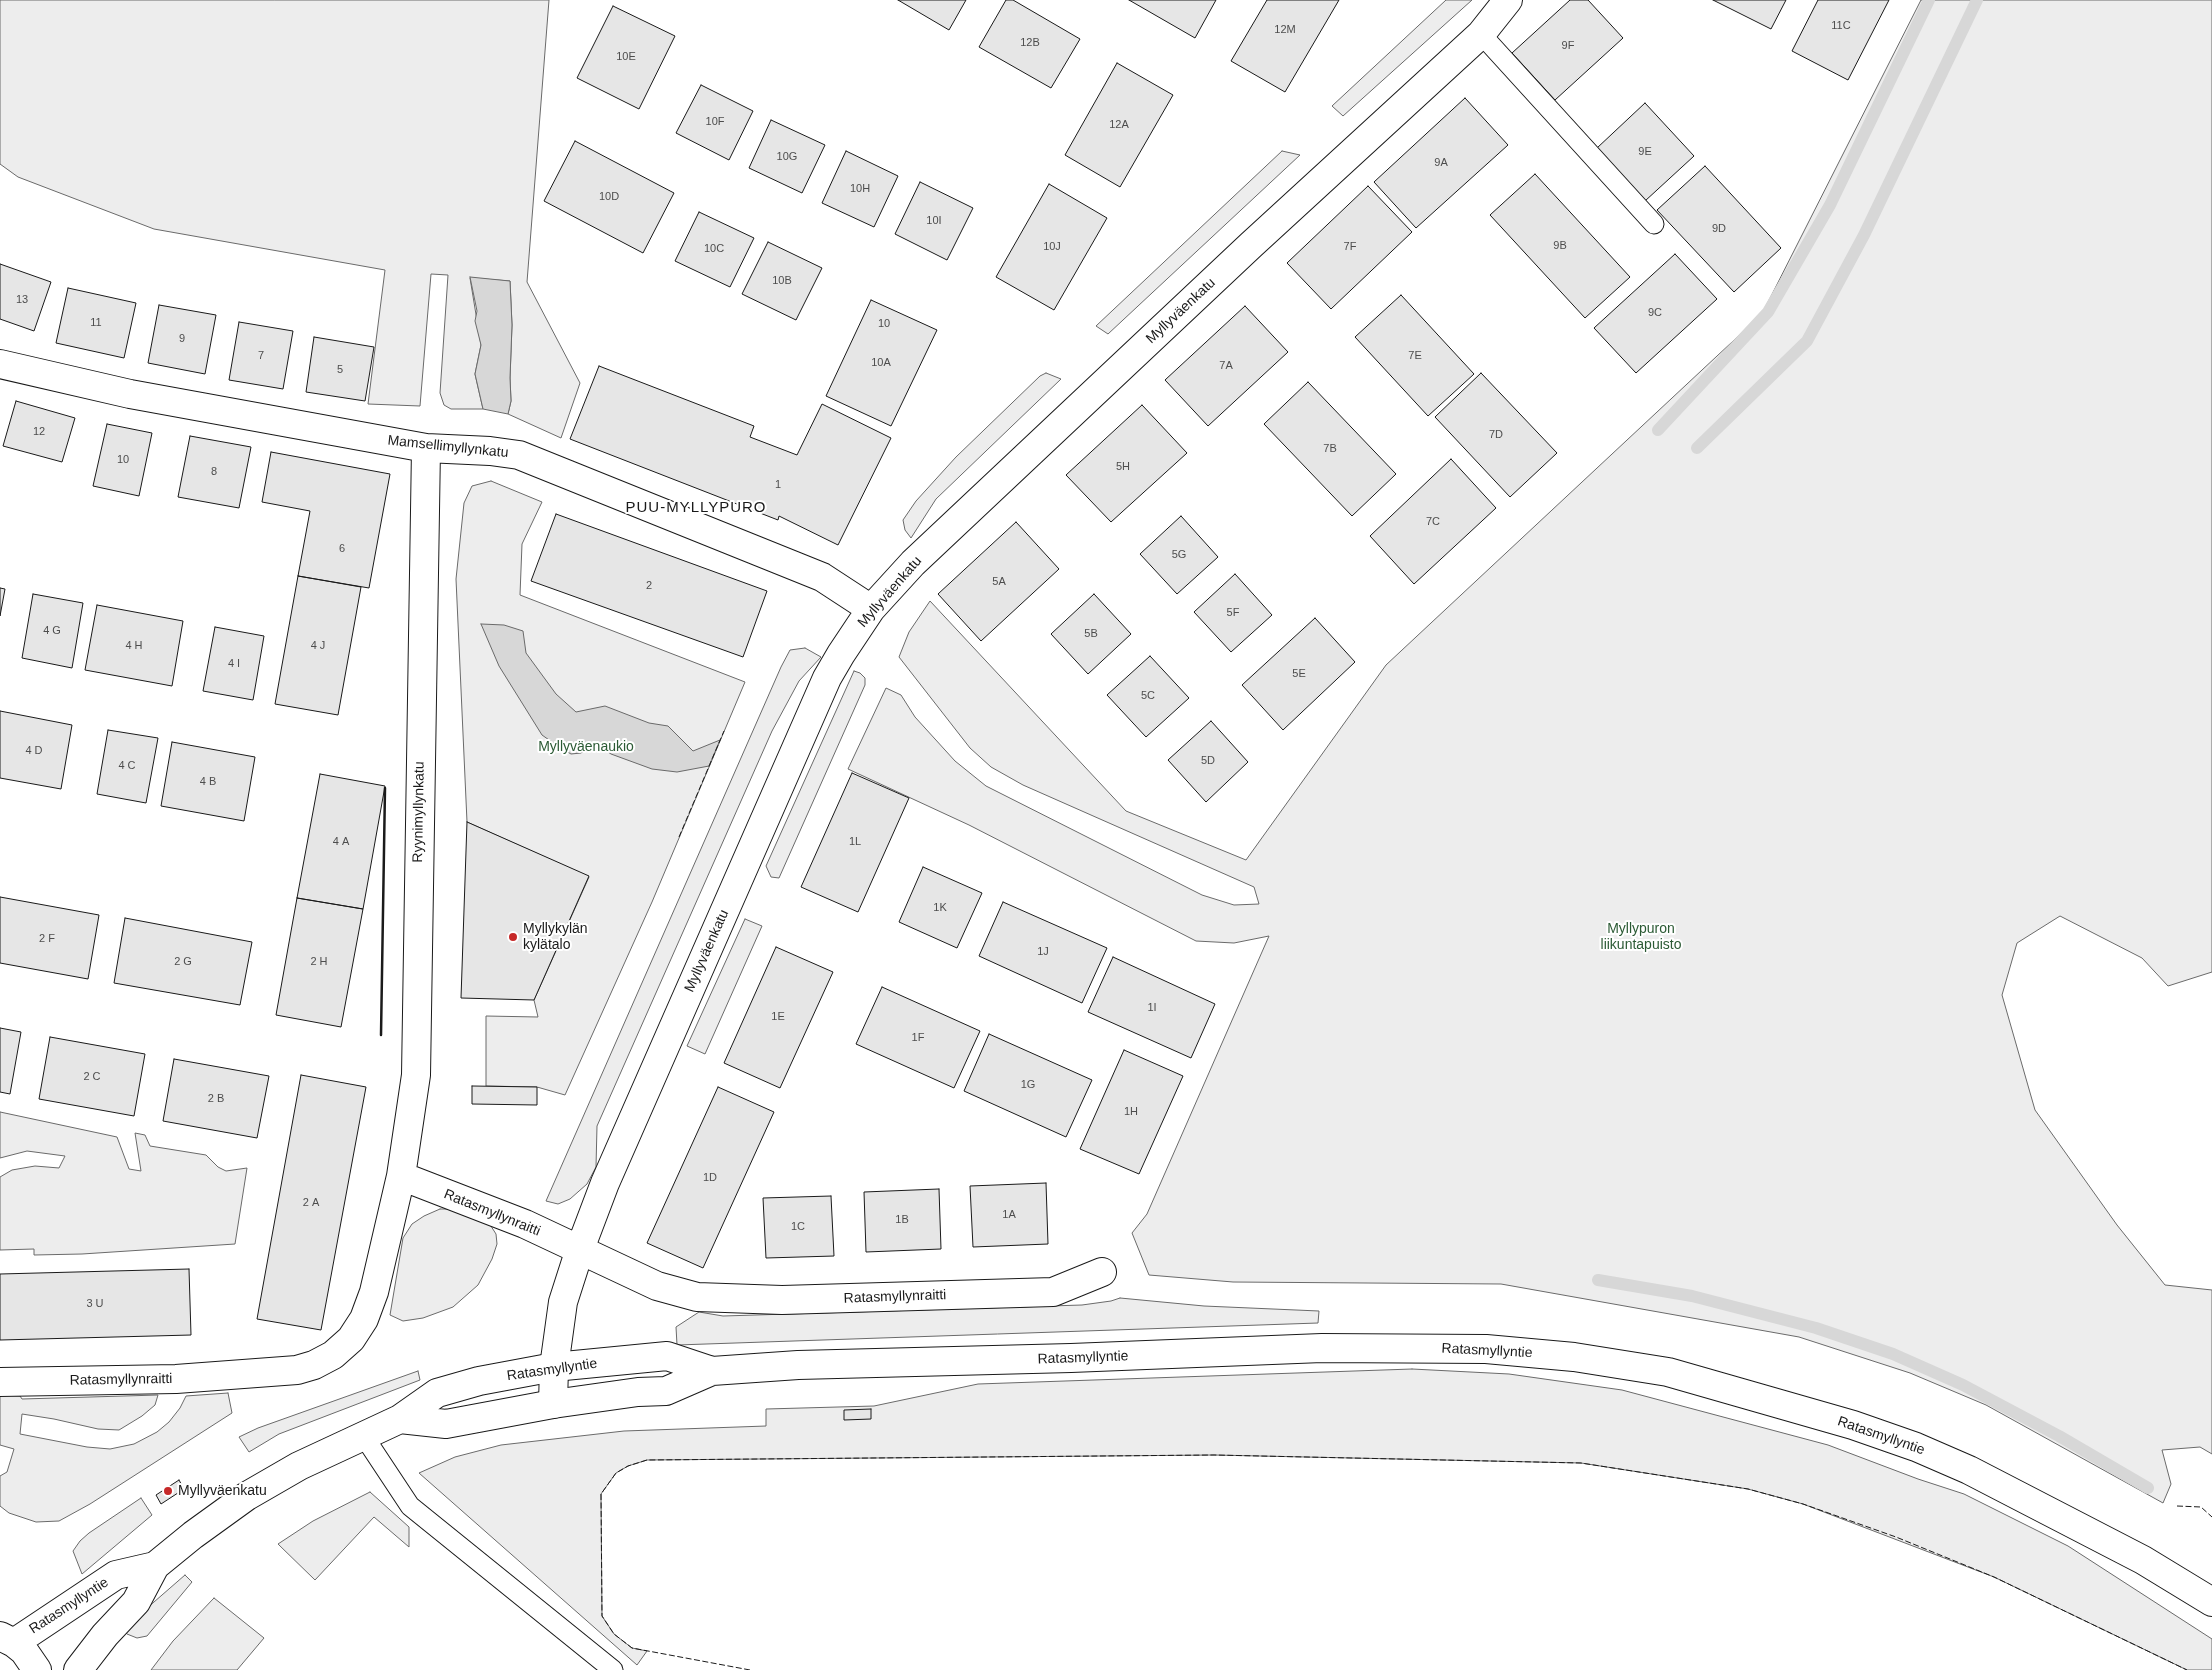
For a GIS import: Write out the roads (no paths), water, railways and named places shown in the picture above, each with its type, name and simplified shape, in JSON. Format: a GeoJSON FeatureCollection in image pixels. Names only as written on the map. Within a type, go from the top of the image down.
{"type":"FeatureCollection","features":[{"type":"Feature","properties":{"kind":"street","name":"Myllyväenkatu"},"geometry":{"type":"LineString","coordinates":[[553,1404],[554,1367],[563,1302],[580,1249],[609,1174],[826,678],[871,610],[913,563],[1108,378],[1481,34],[1508,0]]}},
{"type":"Feature","properties":{"kind":"street","name":"Mamsellimyllynkatu"},"geometry":{"type":"LineString","coordinates":[[0,364],[130,394],[426,448],[490,450],[519,455],[822,577],[871,610]]}},
{"type":"Feature","properties":{"kind":"street","name":"Ryynimyllynkatu"},"geometry":{"type":"LineString","coordinates":[[401,1176],[416,1075],[426,448]]}},
{"type":"Feature","properties":{"kind":"street","name":"Ratasmyllynraitti"},"geometry":{"type":"LineString","coordinates":[[0,1382],[176,1379],[298,1370],[314,1365],[333,1355],[351,1339],[364,1319],[374,1292],[401,1176],[525,1224],[657,1286],[697,1297],[782,1300],[1053,1292],[1102,1272]]}},
{"type":"Feature","properties":{"kind":"street","name":"Ratasmyllyntie"},"geometry":{"type":"LineString","coordinates":[[400,1419],[446,1424],[553,1404],[638,1392],[666,1392],[712,1371],[798,1365],[1071,1358],[1322,1348],[1486,1349],[1574,1357],[1668,1372],[1853,1425],[1916,1447],[1969,1470],[2143,1560],[2212,1602]]}},
{"type":"Feature","properties":{"kind":"street","name":"Ratasmyllyntie"},"geometry":{"type":"LineString","coordinates":[[78,1670],[105,1635],[136,1602],[155,1566],[193,1535],[247,1496],[300,1466],[400,1419],[437,1393],[479,1381],[554,1367],[668,1356],[712,1371]]}},
{"type":"Feature","properties":{"kind":"street","name":"Ratasmyllyntie"},"geometry":{"type":"LineString","coordinates":[[7,1639],[116,1575],[155,1566]]}},
{"type":"Feature","properties":{"kind":"street"},"geometry":{"type":"LineString","coordinates":[[7,1639],[32,1660],[37,1670]]}},
{"type":"Feature","properties":{"kind":"lane"},"geometry":{"type":"LineString","coordinates":[[1481,34],[1654,224]]}},
{"type":"Feature","properties":{"kind":"lane"},"geometry":{"type":"LineString","coordinates":[[363,1435],[410,1506],[613,1670]]}},
{"type":"Feature","properties":{"kind":"waterway"},"geometry":{"type":"LineString","coordinates":[[1658,430],[1768,312],[1830,205],[1929,0]]}},
{"type":"Feature","properties":{"kind":"waterway"},"geometry":{"type":"LineString","coordinates":[[1697,448],[1807,341],[1864,235],[1977,0]]}},
{"type":"Feature","properties":{"kind":"waterway"},"geometry":{"type":"LineString","coordinates":[[1598,1280],[1692,1296],[1816,1328],[1893,1354],[1963,1385],[2059,1436],[2148,1488]]}},
{"type":"Feature","properties":{"kind":"place","name":"Myllykylän kylätalo"},"geometry":{"type":"Point","coordinates":[513,937]}},
{"type":"Feature","properties":{"kind":"place","name":"Myllyväenkatu"},"geometry":{"type":"Point","coordinates":[168,1491]}},
{"type":"Feature","properties":{"kind":"district","name":"PUU-MYLLYPURO"},"geometry":{"type":"Point","coordinates":[696,508]}},
{"type":"Feature","properties":{"kind":"park label","name":"Myllyväenaukio"},"geometry":{"type":"Point","coordinates":[586,747]}},
{"type":"Feature","properties":{"kind":"park label","name":"Myllypuron liikuntapuisto"},"geometry":{"type":"Point","coordinates":[1641,938]}}]}
